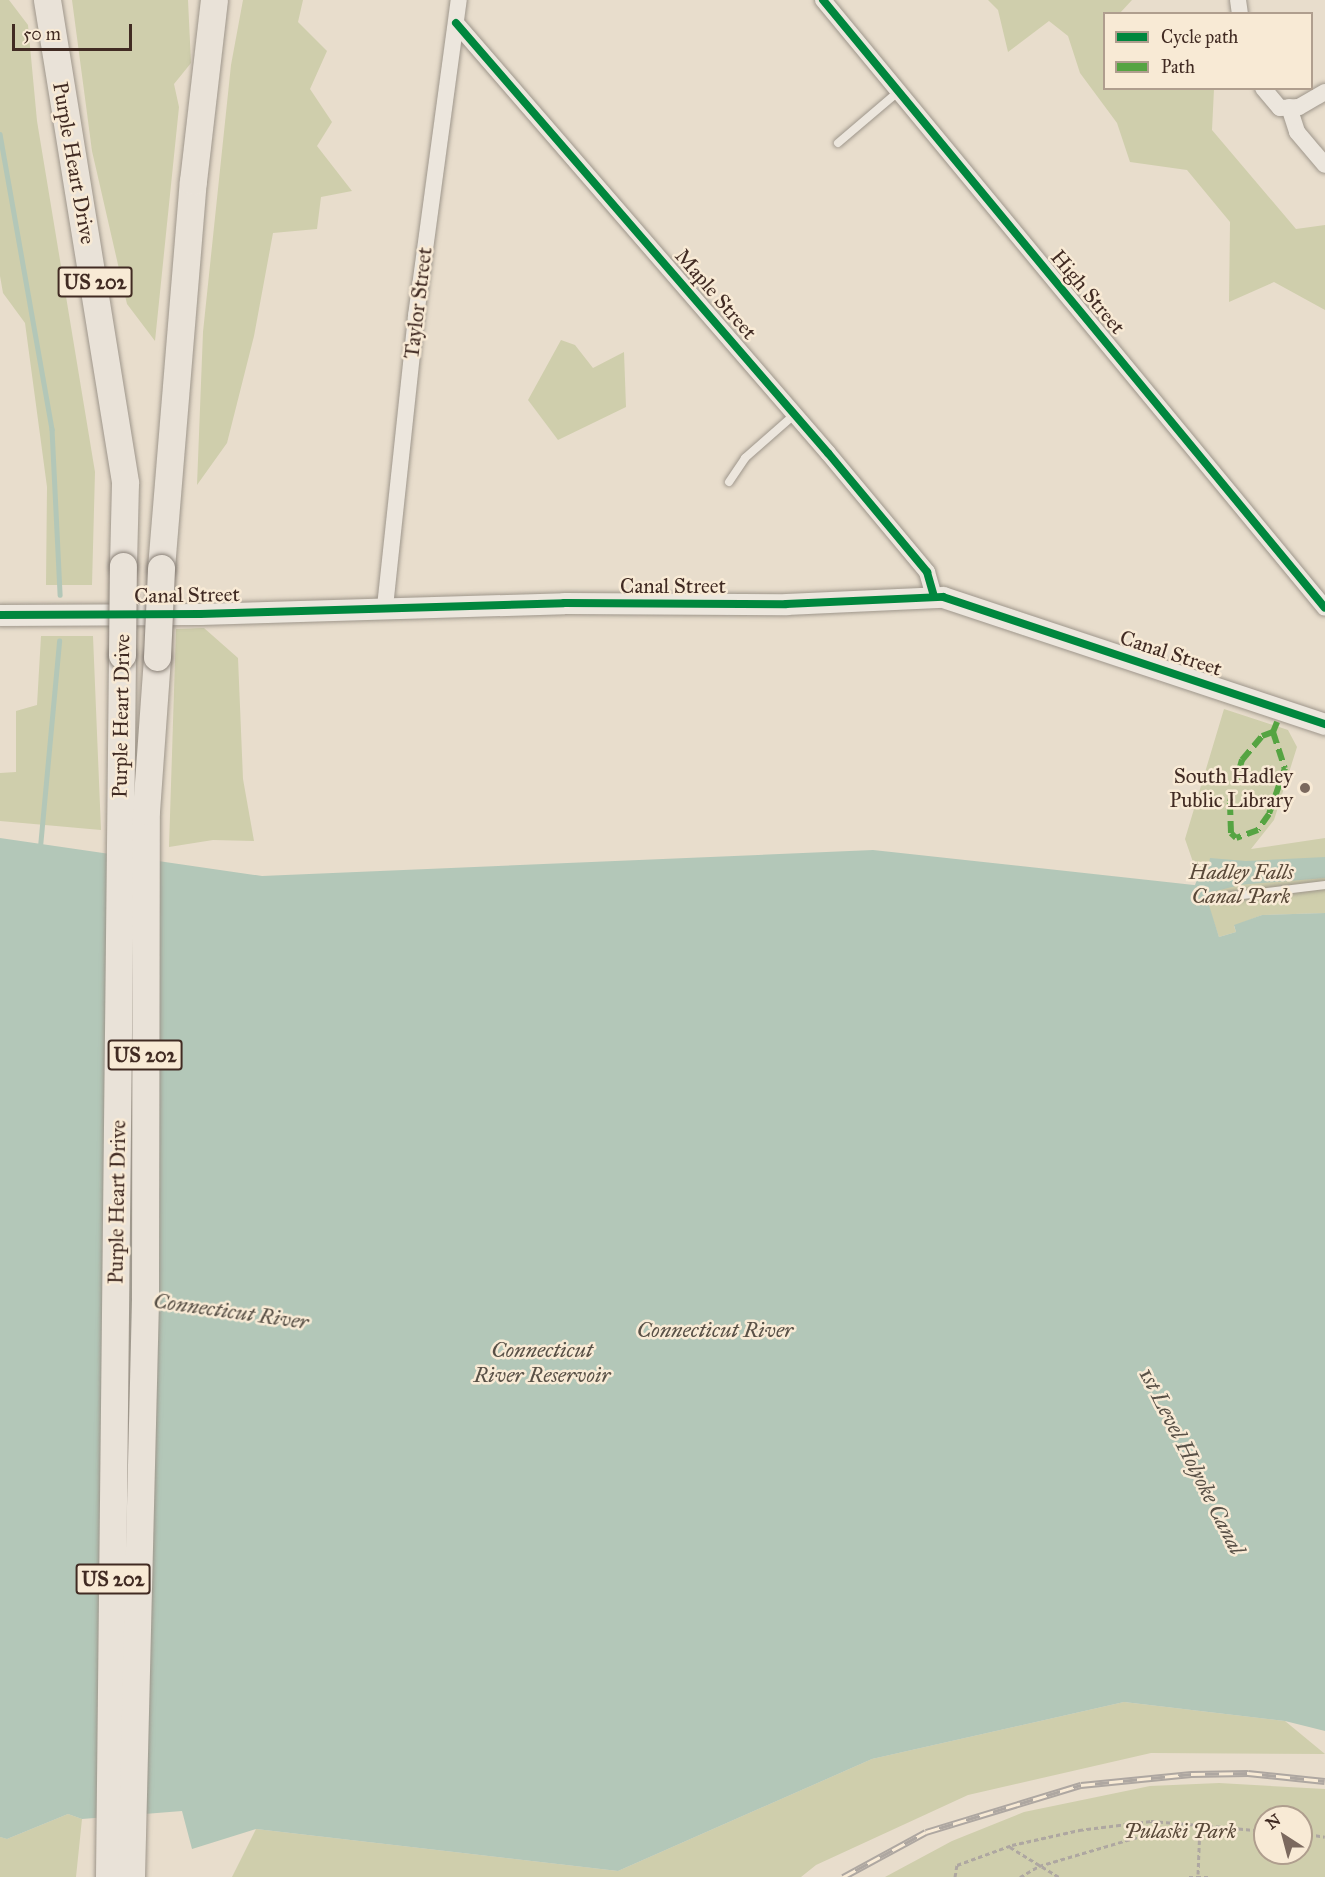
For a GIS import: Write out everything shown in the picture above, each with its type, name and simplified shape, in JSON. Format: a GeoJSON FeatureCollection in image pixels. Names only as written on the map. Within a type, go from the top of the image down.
{"type":"FeatureCollection","features":[{"type":"Feature","properties":{"kind":"main road","name":"Purple Heart Drive"},"geometry":{"type":"LineString","coordinates":[[47,0],[125,483],[122,655],[133,811],[145,1298],[120,1870]]}},
{"type":"Feature","properties":{"kind":"main road","name":"Purple Heart Drive"},"geometry":{"type":"LineString","coordinates":[[120,1870],[116,1295],[133,811],[157,657],[161,568],[193,181],[214,0]]}},
{"type":"Feature","properties":{"kind":"street","name":"Taylor Street"},"geometry":{"type":"LineString","coordinates":[[385,607],[416,316],[459,0]]}},
{"type":"Feature","properties":{"kind":"street","name":"High Street"},"geometry":{"type":"LineString","coordinates":[[823,0],[1325,608]]}},
{"type":"Feature","properties":{"kind":"street","name":"Maple Street"},"geometry":{"type":"LineString","coordinates":[[456,23],[795,414],[927,572],[934,597]]}},
{"type":"Feature","properties":{"kind":"street"},"geometry":{"type":"LineString","coordinates":[[1265,90],[1280,108],[1299,107],[1325,92]]}},
{"type":"Feature","properties":{"kind":"street"},"geometry":{"type":"LineString","coordinates":[[1290,107],[1297,132],[1325,165]]}},
{"type":"Feature","properties":{"kind":"street","name":"Canal Street"},"geometry":{"type":"LineString","coordinates":[[0,615],[385,607],[786,604],[934,597],[1325,724]]}},
{"type":"Feature","properties":{"kind":"lane"},"geometry":{"type":"LineString","coordinates":[[838,143],[899,92]]}},
{"type":"Feature","properties":{"kind":"lane"},"geometry":{"type":"LineString","coordinates":[[729,483],[745,458],[795,414]]}},
{"type":"Feature","properties":{"kind":"lane"},"geometry":{"type":"LineString","coordinates":[[1226,897],[1325,885]]}},
{"type":"Feature","properties":{"kind":"path"},"geometry":{"type":"LineString","coordinates":[[955,1877],[957,1865],[1009,1846],[1080,1830],[1151,1821],[1253,1830]]}},
{"type":"Feature","properties":{"kind":"path"},"geometry":{"type":"LineString","coordinates":[[1020,1877],[1040,1866],[1140,1836],[1200,1825]]}},
{"type":"Feature","properties":{"kind":"path"},"geometry":{"type":"LineString","coordinates":[[1198,1874],[1200,1825]]}},
{"type":"Feature","properties":{"kind":"path"},"geometry":{"type":"LineString","coordinates":[[1009,1846],[1059,1877]]}},
{"type":"Feature","properties":{"kind":"path"},"geometry":{"type":"LineString","coordinates":[[1189,1877],[1198,1874],[1209,1877]]}},
{"type":"Feature","properties":{"kind":"green space"},"geometry":{"type":"Polygon","coordinates":[[[0,0],[9,0],[28,25],[37,121],[95,472],[92,585],[46,585],[47,487],[25,323],[3,293],[0,276],[0,0]]]}},
{"type":"Feature","properties":{"kind":"green space"},"geometry":{"type":"Polygon","coordinates":[[[72,0],[188,0],[191,63],[174,84],[179,107],[155,341],[127,304],[92,151],[72,0]]]}},
{"type":"Feature","properties":{"kind":"green space"},"geometry":{"type":"Polygon","coordinates":[[[243,0],[303,0],[298,22],[327,51],[310,89],[332,122],[317,146],[352,191],[321,197],[317,229],[273,233],[254,336],[227,443],[197,485],[203,332],[231,65],[243,0]]]}},
{"type":"Feature","properties":{"kind":"green space"},"geometry":{"type":"Polygon","coordinates":[[[988,0],[1132,0],[1121,12],[1103,12],[1103,90],[1214,90],[1212,130],[1296,229],[1325,225],[1325,310],[1274,282],[1229,302],[1230,222],[1187,170],[1130,162],[1117,123],[1080,73],[1068,36],[1049,21],[1008,52],[998,10],[988,0]]]}},
{"type":"Feature","properties":{"kind":"green space"},"geometry":{"type":"Polygon","coordinates":[[[561,340],[575,345],[593,368],[624,352],[626,407],[558,440],[528,400],[561,340]]]}},
{"type":"Feature","properties":{"kind":"green space"},"geometry":{"type":"Polygon","coordinates":[[[204,628],[238,658],[243,779],[254,841],[213,840],[169,847],[176,629],[204,628]]]}},
{"type":"Feature","properties":{"kind":"green space"},"geometry":{"type":"Polygon","coordinates":[[[41,636],[93,636],[101,830],[0,821],[0,773],[16,772],[16,711],[37,705],[41,636]]]}},
{"type":"Feature","properties":{"kind":"green space","name":"Hadley Falls Canal Park"},"geometry":{"type":"Polygon","coordinates":[[[1224,709],[1288,730],[1297,747],[1274,820],[1251,849],[1325,838],[1325,913],[1262,915],[1234,926],[1236,932],[1219,937],[1185,839],[1224,709]]]}},
{"type":"Feature","properties":{"kind":"green space"},"geometry":{"type":"Polygon","coordinates":[[[1124,1702],[1285,1721],[1325,1754],[1151,1753],[968,1795],[816,1865],[801,1877],[232,1877],[256,1829],[618,1871],[872,1759],[1124,1702]]]}},
{"type":"Feature","properties":{"kind":"green space","name":"Pulaski Park"},"geometry":{"type":"Polygon","coordinates":[[[1219,1783],[1325,1789],[1325,1877],[885,1877],[952,1841],[1024,1812],[1150,1786],[1219,1783]]]}},
{"type":"Feature","properties":{"kind":"green space"},"geometry":{"type":"Polygon","coordinates":[[[68,1814],[82,1819],[76,1877],[0,1877],[0,1837],[7,1839],[68,1814]]]}},
{"type":"Feature","properties":{"kind":"water","name":"Connecticut River Reservoir"},"geometry":{"type":"Polygon","coordinates":[[[0,838],[262,876],[873,850],[1203,886],[1219,937],[1236,932],[1234,925],[1262,915],[1325,913],[1325,1731],[1285,1721],[1124,1702],[872,1759],[618,1871],[256,1829],[192,1849],[182,1811],[82,1819],[68,1814],[7,1839],[0,1837],[0,838]]]}},
{"type":"Feature","properties":{"kind":"water"},"geometry":{"type":"Polygon","coordinates":[[[1325,857],[1325,878],[1212,887],[1207,873],[1210,858],[1246,861],[1325,857]]]}},
{"type":"Feature","properties":{"kind":"waterway"},"geometry":{"type":"LineString","coordinates":[[0,134],[52,429],[60,595]]}},
{"type":"Feature","properties":{"kind":"waterway"},"geometry":{"type":"LineString","coordinates":[[40,847],[59,641]]}},
{"type":"Feature","properties":{"kind":"waterway"},"geometry":{"type":"LineString","coordinates":[[1203,886],[1232,879]]}},
{"type":"Feature","properties":{"kind":"railway"},"geometry":{"type":"LineString","coordinates":[[843,1877],[926,1832],[1081,1785],[1191,1774],[1248,1773],[1325,1781]]}},
{"type":"Feature","properties":{"kind":"marked path"},"geometry":{"type":"LineString","coordinates":[[1273,732],[1285,768],[1269,814],[1258,830],[1236,838],[1231,833],[1230,802],[1242,760],[1262,736],[1273,732],[1277,722]]}},
{"type":"Feature","properties":{"kind":"cycle path"},"geometry":{"type":"LineString","coordinates":[[823,0],[1325,608]]}},
{"type":"Feature","properties":{"kind":"cycle path"},"geometry":{"type":"LineString","coordinates":[[456,23],[828,453],[927,572],[934,597]]}},
{"type":"Feature","properties":{"kind":"cycle path"},"geometry":{"type":"LineString","coordinates":[[0,615],[200,614],[564,603],[786,604],[943,597],[1325,724]]}},
{"type":"Feature","properties":{"kind":"place","name":"South Hadley Public Library"},"geometry":{"type":"Point","coordinates":[1305,788]}},
{"type":"Feature","properties":{"kind":"water label","name":"Connecticut River"},"geometry":{"type":"Point","coordinates":[231,1311]}},
{"type":"Feature","properties":{"kind":"water label","name":"Connecticut River"},"geometry":{"type":"Point","coordinates":[715,1330]}},
{"type":"Feature","properties":{"kind":"water label","name":"1st Level Holyoke Canal"},"geometry":{"type":"Point","coordinates":[1192,1461]}}]}
